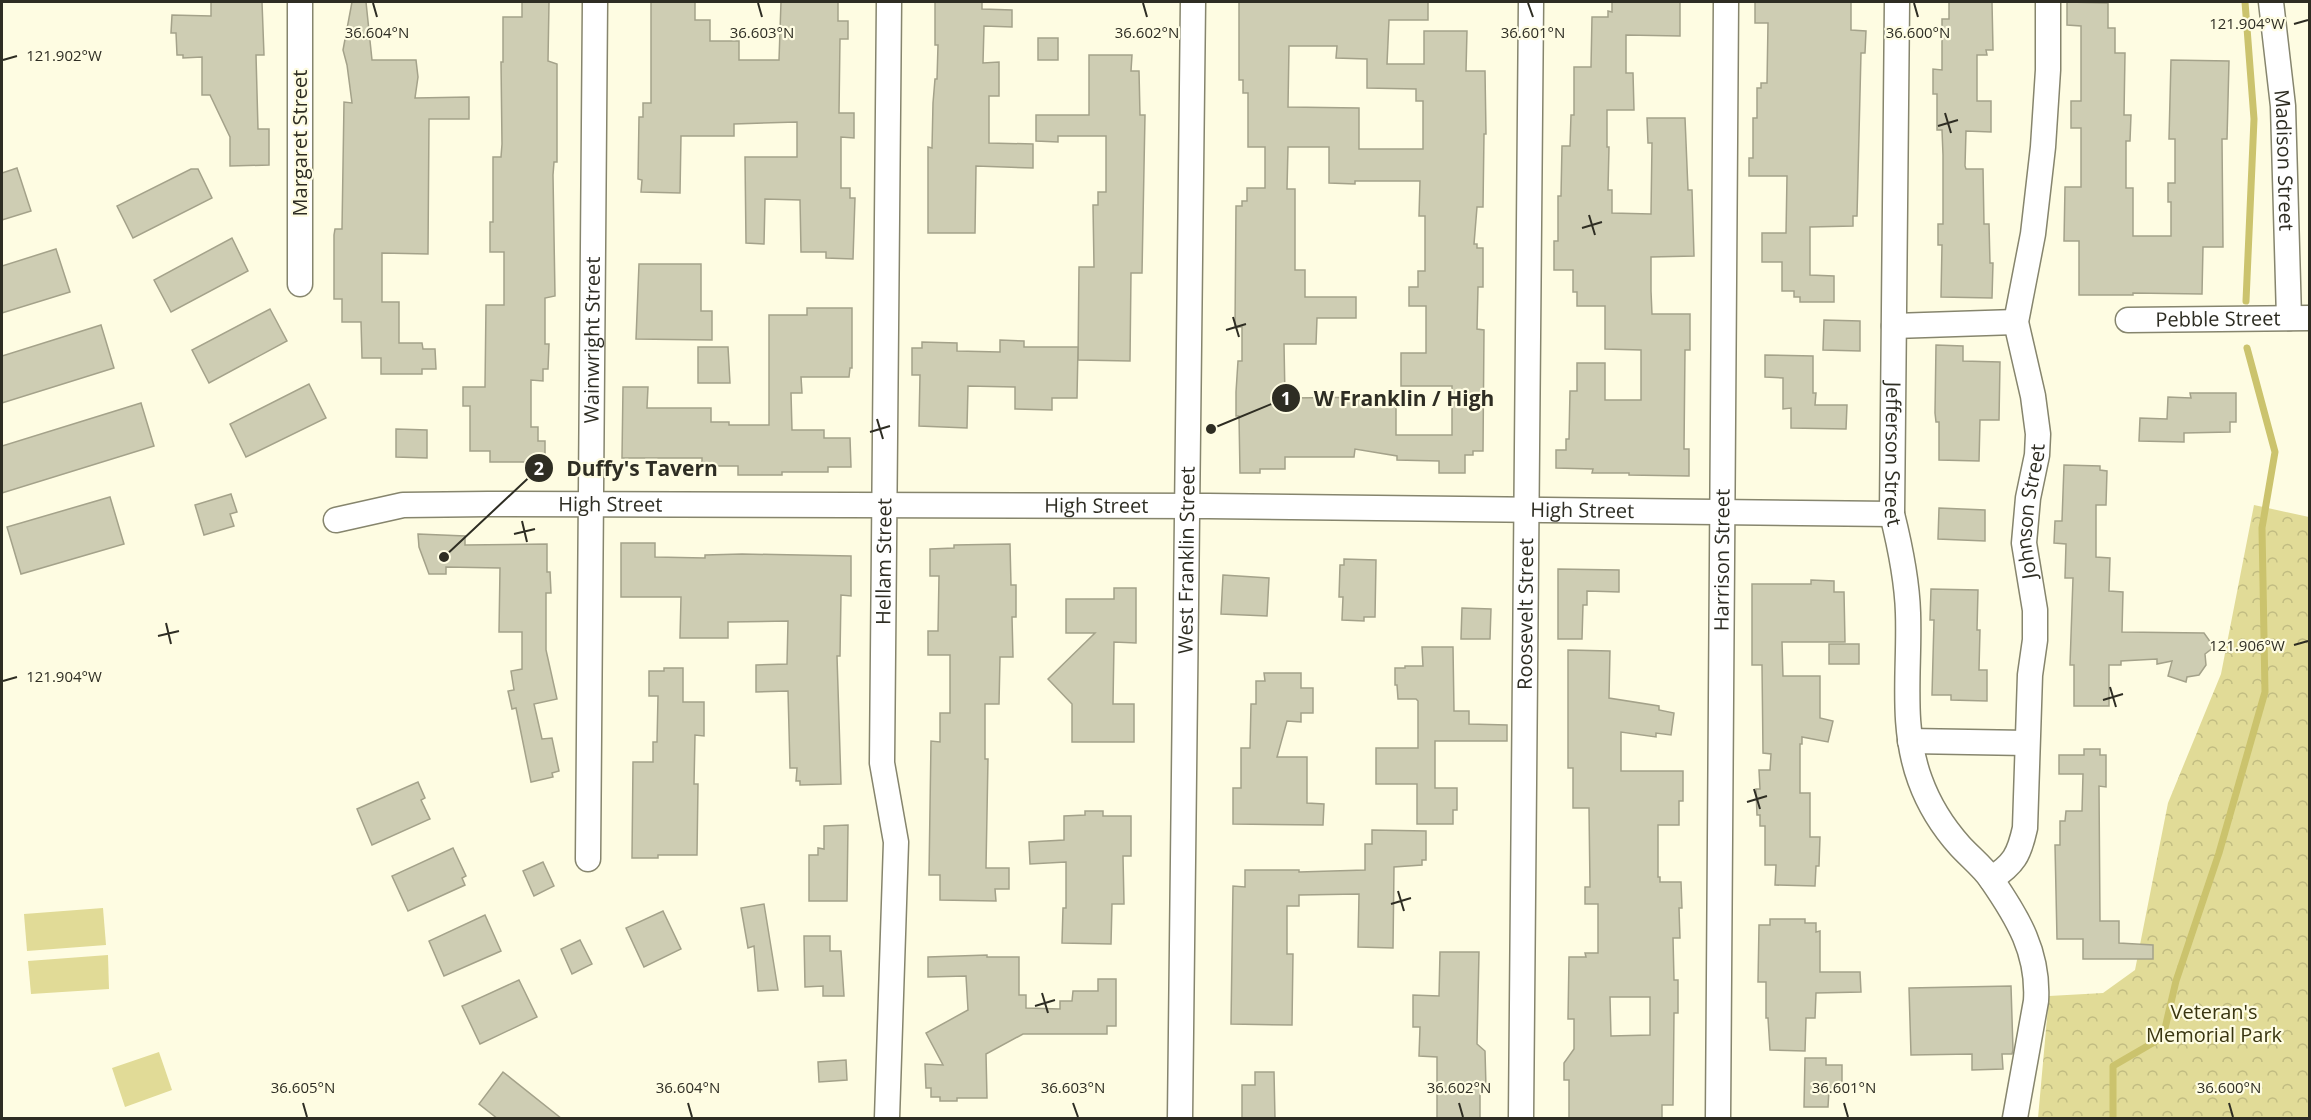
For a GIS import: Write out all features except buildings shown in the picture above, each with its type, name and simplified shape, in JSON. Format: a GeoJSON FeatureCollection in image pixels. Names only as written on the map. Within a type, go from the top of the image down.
{"type":"FeatureCollection","features":[{"type":"Feature","properties":{"kind":"street","name":"Margaret Street"},"geometry":{"type":"LineString","coordinates":[[300,2],[300,284]]}},
{"type":"Feature","properties":{"kind":"street","name":"Wainwright Street"},"geometry":{"type":"LineString","coordinates":[[588,859],[595,2]]}},
{"type":"Feature","properties":{"kind":"street","name":"Hellam Street"},"geometry":{"type":"LineString","coordinates":[[887,1119],[896,842],[882,763],[889,2]]}},
{"type":"Feature","properties":{"kind":"street","name":"West Franklin Street"},"geometry":{"type":"LineString","coordinates":[[1180,1119],[1193,2]]}},
{"type":"Feature","properties":{"kind":"street","name":"Roosevelt Street"},"geometry":{"type":"LineString","coordinates":[[1521,1119],[1531,2]]}},
{"type":"Feature","properties":{"kind":"street","name":"Harrison Street"},"geometry":{"type":"LineString","coordinates":[[1718,1119],[1726,2]]}},
{"type":"Feature","properties":{"kind":"street","name":"Jefferson Street"},"geometry":{"type":"LineString","coordinates":[[1897,2],[1892,514],[1906,581],[1907,716],[1910,741],[1920,780],[1940,822],[1991,879]]}},
{"type":"Feature","properties":{"kind":"street","name":"Johnson Street"},"geometry":{"type":"LineString","coordinates":[[1991,879],[2010,867],[2021,844],[2025,828],[2030,675],[2035,640],[2035,610],[2024,543],[2038,434],[2033,396],[2016,322],[2033,234],[2043,147],[2048,70],[2048,2]]}},
{"type":"Feature","properties":{"kind":"street","name":"Madison Street"},"geometry":{"type":"LineString","coordinates":[[2271,2],[2283,106],[2299,318]]}},
{"type":"Feature","properties":{"kind":"street","name":"Pebble Street"},"geometry":{"type":"LineString","coordinates":[[2127,320],[2299,318]]}},
{"type":"Feature","properties":{"kind":"street"},"geometry":{"type":"LineString","coordinates":[[1894,326],[2016,322]]}},
{"type":"Feature","properties":{"kind":"street","name":"High Street"},"geometry":{"type":"LineString","coordinates":[[336,520],[403,504],[1187,506],[1892,514]]}},
{"type":"Feature","properties":{"kind":"street"},"geometry":{"type":"LineString","coordinates":[[1910,741],[2027,743]]}},
{"type":"Feature","properties":{"kind":"street"},"geometry":{"type":"LineString","coordinates":[[1991,879],[2029,943],[2037,981],[2036,1001],[2015,1119]]}},
{"type":"Feature","properties":{"kind":"green space","name":"Veteran's Memorial Park"},"geometry":{"type":"Polygon","coordinates":[[[2254,505],[2309,517],[2309,1118],[2038,1118],[2049,996],[2103,993],[2135,970],[2168,803],[2221,674],[2254,505]]]}},
{"type":"Feature","properties":{"kind":"green space"},"geometry":{"type":"Polygon","coordinates":[[[103,908],[106,945],[27,951],[24,914],[103,908]]]}},
{"type":"Feature","properties":{"kind":"green space"},"geometry":{"type":"Polygon","coordinates":[[[108,955],[109,989],[31,994],[28,961],[108,955]]]}},
{"type":"Feature","properties":{"kind":"green space"},"geometry":{"type":"Polygon","coordinates":[[[159,1052],[172,1090],[125,1107],[112,1068],[159,1052]]]}},
{"type":"Feature","properties":{"kind":"waterway"},"geometry":{"type":"LineString","coordinates":[[2245,2],[2254,119],[2246,301]]}},
{"type":"Feature","properties":{"kind":"waterway"},"geometry":{"type":"LineString","coordinates":[[2113,1118],[2113,1066],[2163,1037],[2176,981],[2219,853],[2265,692],[2262,528],[2275,452],[2247,348]]}},
{"type":"Feature","properties":{"kind":"place","name":"W Franklin / High"},"geometry":{"type":"Point","coordinates":[1211,429]}},
{"type":"Feature","properties":{"kind":"place","name":"Duffy's Tavern"},"geometry":{"type":"Point","coordinates":[444,557]}}]}
